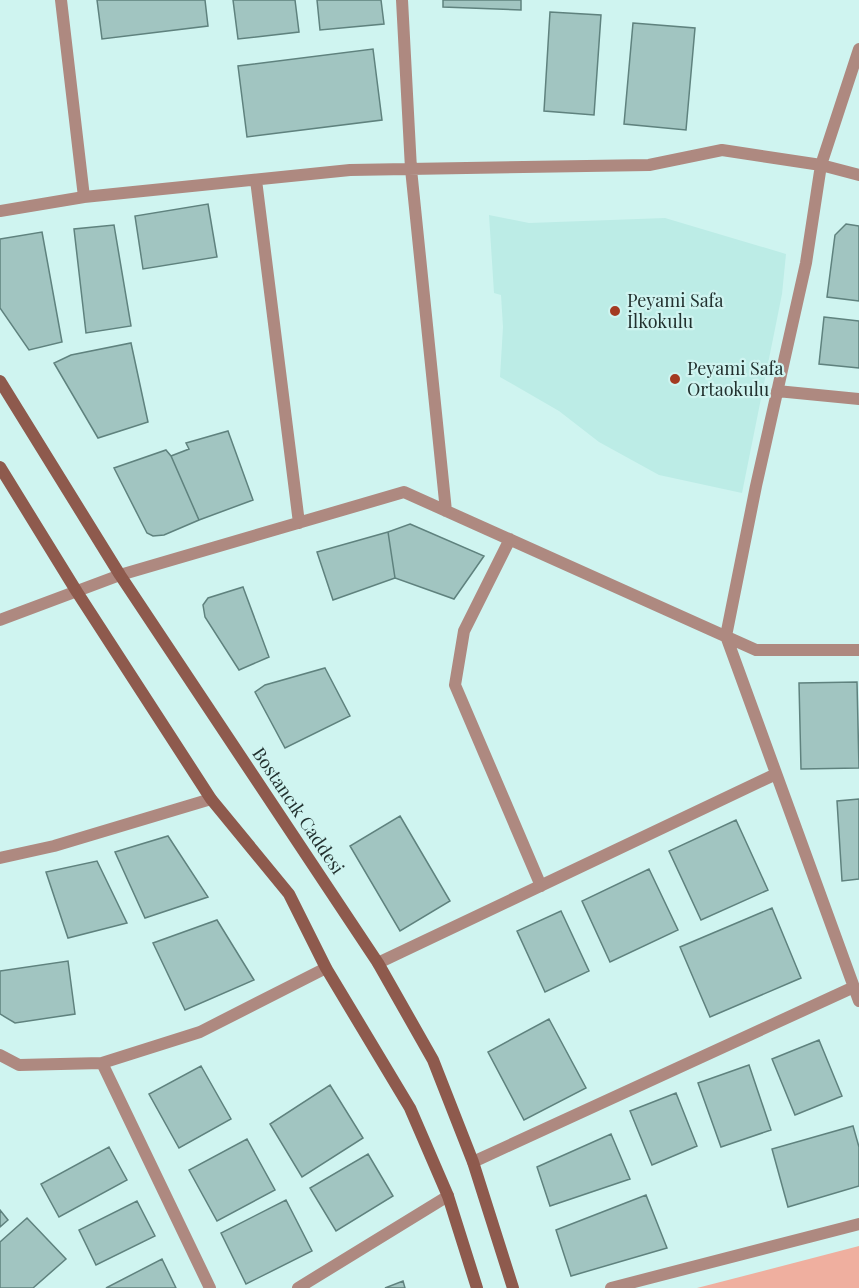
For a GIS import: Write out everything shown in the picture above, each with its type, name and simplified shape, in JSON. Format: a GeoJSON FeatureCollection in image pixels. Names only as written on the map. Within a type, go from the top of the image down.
{"type":"FeatureCollection","features":[{"type":"Feature","properties":{"kind":"main road","name":"Bostancık Caddesi"},"geometry":{"type":"LineString","coordinates":[[0,381],[120,575],[378,963],[433,1060],[473,1162],[513,1288]]}},
{"type":"Feature","properties":{"kind":"main road"},"geometry":{"type":"LineString","coordinates":[[0,467],[77,592],[211,798],[289,894],[326,968],[410,1108],[448,1196],[477,1288]]}},
{"type":"Feature","properties":{"kind":"street"},"geometry":{"type":"LineString","coordinates":[[61,0],[84,197]]}},
{"type":"Feature","properties":{"kind":"street"},"geometry":{"type":"LineString","coordinates":[[402,0],[411,169],[446,511]]}},
{"type":"Feature","properties":{"kind":"street"},"geometry":{"type":"LineString","coordinates":[[859,49],[821,165],[806,263],[753,498],[726,636],[859,1001]]}},
{"type":"Feature","properties":{"kind":"street"},"geometry":{"type":"LineString","coordinates":[[0,211],[84,197],[350,170],[649,165],[722,150],[821,165],[859,175]]}},
{"type":"Feature","properties":{"kind":"street"},"geometry":{"type":"LineString","coordinates":[[256,180],[299,523]]}},
{"type":"Feature","properties":{"kind":"street"},"geometry":{"type":"LineString","coordinates":[[777,391],[859,399]]}},
{"type":"Feature","properties":{"kind":"street"},"geometry":{"type":"LineString","coordinates":[[0,620],[120,575],[404,492],[756,650],[859,650]]}},
{"type":"Feature","properties":{"kind":"street"},"geometry":{"type":"LineString","coordinates":[[510,539],[464,631],[455,685],[541,886]]}},
{"type":"Feature","properties":{"kind":"street"},"geometry":{"type":"LineString","coordinates":[[378,963],[776,774]]}},
{"type":"Feature","properties":{"kind":"street"},"geometry":{"type":"LineString","coordinates":[[0,858],[54,846],[211,798]]}},
{"type":"Feature","properties":{"kind":"street"},"geometry":{"type":"LineString","coordinates":[[0,1055],[19,1065],[102,1063],[200,1032],[326,968]]}},
{"type":"Feature","properties":{"kind":"street"},"geometry":{"type":"LineString","coordinates":[[473,1162],[854,987]]}},
{"type":"Feature","properties":{"kind":"street"},"geometry":{"type":"LineString","coordinates":[[102,1063],[210,1288]]}},
{"type":"Feature","properties":{"kind":"street"},"geometry":{"type":"LineString","coordinates":[[298,1288],[448,1196]]}},
{"type":"Feature","properties":{"kind":"street"},"geometry":{"type":"LineString","coordinates":[[612,1288],[859,1224]]}},
{"type":"Feature","properties":{"kind":"shaded area"},"geometry":{"type":"Polygon","coordinates":[[[489,215],[529,223],[665,218],[786,254],[782,294],[742,493],[659,475],[599,442],[559,411],[500,377],[503,327],[501,295],[494,293],[489,215]]]}},
{"type":"Feature","properties":{"kind":"shaded area"},"geometry":{"type":"Polygon","coordinates":[[[859,1246],[859,1288],[697,1288],[859,1246]]]}},
{"type":"Feature","properties":{"kind":"building"},"geometry":{"type":"Polygon","coordinates":[[[97,0],[205,0],[208,26],[102,39],[97,0]]]}},
{"type":"Feature","properties":{"kind":"building"},"geometry":{"type":"Polygon","coordinates":[[[233,0],[295,0],[299,32],[238,39],[233,0]]]}},
{"type":"Feature","properties":{"kind":"building"},"geometry":{"type":"Polygon","coordinates":[[[317,0],[381,0],[384,24],[320,30],[317,0]]]}},
{"type":"Feature","properties":{"kind":"building"},"geometry":{"type":"Polygon","coordinates":[[[443,0],[521,0],[521,10],[443,7],[443,0]]]}},
{"type":"Feature","properties":{"kind":"building"},"geometry":{"type":"Polygon","coordinates":[[[550,12],[601,15],[594,115],[544,111],[550,12]]]}},
{"type":"Feature","properties":{"kind":"building"},"geometry":{"type":"Polygon","coordinates":[[[633,23],[695,28],[686,130],[624,124],[633,23]]]}},
{"type":"Feature","properties":{"kind":"building"},"geometry":{"type":"Polygon","coordinates":[[[373,49],[382,120],[247,137],[238,66],[373,49]]]}},
{"type":"Feature","properties":{"kind":"building"},"geometry":{"type":"Polygon","coordinates":[[[208,204],[217,257],[143,269],[135,216],[208,204]]]}},
{"type":"Feature","properties":{"kind":"building"},"geometry":{"type":"Polygon","coordinates":[[[846,224],[859,226],[859,301],[827,297],[835,235],[846,224]]]}},
{"type":"Feature","properties":{"kind":"building"},"geometry":{"type":"Polygon","coordinates":[[[114,225],[131,326],[86,333],[74,229],[114,225]]]}},
{"type":"Feature","properties":{"kind":"building"},"geometry":{"type":"Polygon","coordinates":[[[42,232],[62,342],[29,350],[0,308],[0,239],[42,232]]]}},
{"type":"Feature","properties":{"kind":"building"},"geometry":{"type":"Polygon","coordinates":[[[824,317],[859,321],[859,368],[819,364],[824,317]]]}},
{"type":"Feature","properties":{"kind":"building"},"geometry":{"type":"Polygon","coordinates":[[[131,343],[148,422],[98,438],[54,363],[71,355],[131,343]]]}},
{"type":"Feature","properties":{"kind":"building"},"geometry":{"type":"Polygon","coordinates":[[[228,431],[253,500],[199,520],[171,456],[189,449],[186,443],[228,431]]]}},
{"type":"Feature","properties":{"kind":"building"},"geometry":{"type":"Polygon","coordinates":[[[166,450],[171,456],[199,520],[164,535],[153,536],[147,533],[114,468],[166,450]]]}},
{"type":"Feature","properties":{"kind":"building"},"geometry":{"type":"Polygon","coordinates":[[[410,524],[484,556],[454,599],[395,578],[388,532],[410,524]]]}},
{"type":"Feature","properties":{"kind":"building"},"geometry":{"type":"Polygon","coordinates":[[[388,532],[395,578],[333,600],[317,552],[388,532]]]}},
{"type":"Feature","properties":{"kind":"building"},"geometry":{"type":"Polygon","coordinates":[[[243,587],[269,657],[239,670],[205,617],[203,605],[208,598],[243,587]]]}},
{"type":"Feature","properties":{"kind":"building"},"geometry":{"type":"Polygon","coordinates":[[[325,668],[350,716],[285,748],[255,692],[265,685],[325,668]]]}},
{"type":"Feature","properties":{"kind":"building"},"geometry":{"type":"Polygon","coordinates":[[[857,682],[859,768],[801,769],[799,683],[857,682]]]}},
{"type":"Feature","properties":{"kind":"building"},"geometry":{"type":"Polygon","coordinates":[[[859,799],[859,879],[842,881],[837,801],[859,799]]]}},
{"type":"Feature","properties":{"kind":"building"},"geometry":{"type":"Polygon","coordinates":[[[400,816],[450,901],[400,931],[350,846],[400,816]]]}},
{"type":"Feature","properties":{"kind":"building"},"geometry":{"type":"Polygon","coordinates":[[[736,820],[768,890],[701,920],[669,851],[736,820]]]}},
{"type":"Feature","properties":{"kind":"building"},"geometry":{"type":"Polygon","coordinates":[[[168,836],[208,897],[145,918],[115,852],[168,836]]]}},
{"type":"Feature","properties":{"kind":"building"},"geometry":{"type":"Polygon","coordinates":[[[97,861],[127,923],[68,938],[46,872],[97,861]]]}},
{"type":"Feature","properties":{"kind":"building"},"geometry":{"type":"Polygon","coordinates":[[[649,869],[678,930],[610,962],[582,901],[649,869]]]}},
{"type":"Feature","properties":{"kind":"building"},"geometry":{"type":"Polygon","coordinates":[[[772,908],[801,978],[710,1017],[680,947],[772,908]]]}},
{"type":"Feature","properties":{"kind":"building"},"geometry":{"type":"Polygon","coordinates":[[[561,911],[589,971],[545,992],[517,931],[561,911]]]}},
{"type":"Feature","properties":{"kind":"building"},"geometry":{"type":"Polygon","coordinates":[[[217,920],[254,980],[185,1010],[153,943],[217,920]]]}},
{"type":"Feature","properties":{"kind":"building"},"geometry":{"type":"Polygon","coordinates":[[[68,961],[75,1014],[15,1023],[0,1014],[0,971],[68,961]]]}},
{"type":"Feature","properties":{"kind":"building"},"geometry":{"type":"Polygon","coordinates":[[[549,1019],[586,1088],[524,1120],[488,1052],[549,1019]]]}},
{"type":"Feature","properties":{"kind":"building"},"geometry":{"type":"Polygon","coordinates":[[[819,1040],[842,1096],[795,1115],[772,1059],[819,1040]]]}},
{"type":"Feature","properties":{"kind":"building"},"geometry":{"type":"Polygon","coordinates":[[[749,1065],[771,1130],[721,1147],[698,1083],[749,1065]]]}},
{"type":"Feature","properties":{"kind":"building"},"geometry":{"type":"Polygon","coordinates":[[[201,1066],[231,1119],[179,1148],[149,1094],[201,1066]]]}},
{"type":"Feature","properties":{"kind":"building"},"geometry":{"type":"Polygon","coordinates":[[[330,1085],[363,1138],[302,1177],[270,1124],[330,1085]]]}},
{"type":"Feature","properties":{"kind":"building"},"geometry":{"type":"Polygon","coordinates":[[[676,1093],[697,1146],[652,1165],[630,1111],[676,1093]]]}},
{"type":"Feature","properties":{"kind":"building"},"geometry":{"type":"Polygon","coordinates":[[[853,1126],[859,1147],[859,1186],[788,1207],[772,1149],[853,1126]]]}},
{"type":"Feature","properties":{"kind":"building"},"geometry":{"type":"Polygon","coordinates":[[[611,1134],[630,1179],[550,1206],[537,1167],[611,1134]]]}},
{"type":"Feature","properties":{"kind":"building"},"geometry":{"type":"Polygon","coordinates":[[[247,1139],[275,1190],[217,1221],[189,1170],[247,1139]]]}},
{"type":"Feature","properties":{"kind":"building"},"geometry":{"type":"Polygon","coordinates":[[[109,1147],[127,1180],[59,1217],[41,1184],[109,1147]]]}},
{"type":"Feature","properties":{"kind":"building"},"geometry":{"type":"Polygon","coordinates":[[[368,1154],[393,1196],[336,1231],[310,1188],[368,1154]]]}},
{"type":"Feature","properties":{"kind":"building"},"geometry":{"type":"Polygon","coordinates":[[[646,1195],[667,1248],[571,1276],[556,1230],[646,1195]]]}},
{"type":"Feature","properties":{"kind":"building"},"geometry":{"type":"Polygon","coordinates":[[[286,1200],[312,1251],[246,1284],[221,1233],[286,1200]]]}},
{"type":"Feature","properties":{"kind":"building"},"geometry":{"type":"Polygon","coordinates":[[[137,1201],[155,1236],[96,1265],[79,1230],[137,1201]]]}},
{"type":"Feature","properties":{"kind":"building"},"geometry":{"type":"Polygon","coordinates":[[[0,1210],[8,1220],[0,1227],[0,1210]]]}},
{"type":"Feature","properties":{"kind":"building"},"geometry":{"type":"Polygon","coordinates":[[[27,1218],[66,1259],[33,1288],[0,1288],[0,1242],[27,1218]]]}},
{"type":"Feature","properties":{"kind":"building"},"geometry":{"type":"Polygon","coordinates":[[[162,1259],[176,1288],[106,1288],[162,1259]]]}},
{"type":"Feature","properties":{"kind":"building"},"geometry":{"type":"Polygon","coordinates":[[[403,1281],[405,1288],[385,1288],[403,1281]]]}},
{"type":"Feature","properties":{"kind":"place","name":"Peyami Safa İlkokulu"},"geometry":{"type":"Point","coordinates":[615,311]}},
{"type":"Feature","properties":{"kind":"place","name":"Peyami Safa Ortaokulu"},"geometry":{"type":"Point","coordinates":[675,379]}}]}
